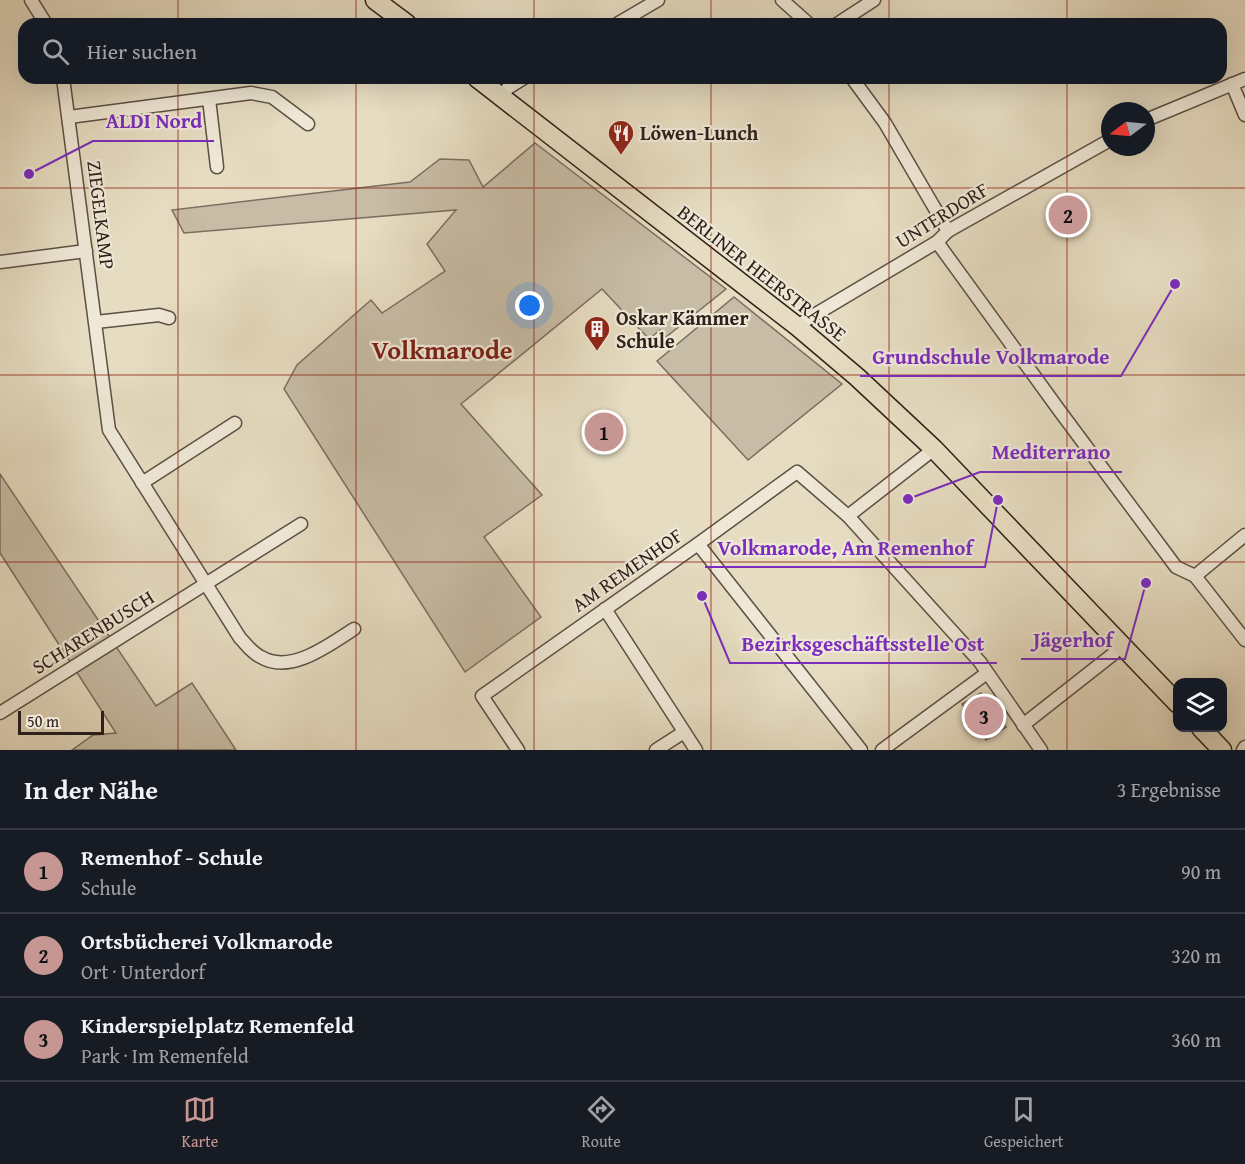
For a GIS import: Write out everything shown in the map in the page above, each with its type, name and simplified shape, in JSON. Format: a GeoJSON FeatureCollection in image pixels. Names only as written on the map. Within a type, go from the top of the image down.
{"type":"FeatureCollection","features":[{"type":"Feature","properties":{"kind":"main road"},"geometry":{"type":"LineString","coordinates":[[375,0],[399,18]]}},
{"type":"Feature","properties":{"kind":"main road","name":"BERLINER HEERSTRASSE"},"geometry":{"type":"LineString","coordinates":[[485,84],[798,327],[857,377],[934,449],[1173,699]]}},
{"type":"Feature","properties":{"kind":"main road"},"geometry":{"type":"LineString","coordinates":[[1205,732],[1222,750]]}},
{"type":"Feature","properties":{"kind":"street"},"geometry":{"type":"LineString","coordinates":[[32,0],[42,18]]}},
{"type":"Feature","properties":{"kind":"street"},"geometry":{"type":"LineString","coordinates":[[627,18],[658,0]]}},
{"type":"Feature","properties":{"kind":"street"},"geometry":{"type":"LineString","coordinates":[[782,0],[802,18]]}},
{"type":"Feature","properties":{"kind":"street"},"geometry":{"type":"LineString","coordinates":[[846,18],[874,0]]}},
{"type":"Feature","properties":{"kind":"street"},"geometry":{"type":"LineString","coordinates":[[1155,116],[1245,79]]}},
{"type":"Feature","properties":{"kind":"street","name":"ZIEGELKAMP"},"geometry":{"type":"LineString","coordinates":[[64,84],[109,430],[240,638],[251,651],[275,662],[303,658],[315,654],[354,629]]}},
{"type":"Feature","properties":{"kind":"street"},"geometry":{"type":"LineString","coordinates":[[500,96],[514,84]]}},
{"type":"Feature","properties":{"kind":"street"},"geometry":{"type":"LineString","coordinates":[[856,84],[885,123],[948,231]]}},
{"type":"Feature","properties":{"kind":"street"},"geometry":{"type":"LineString","coordinates":[[1232,84],[1245,115]]}},
{"type":"Feature","properties":{"kind":"street"},"geometry":{"type":"LineString","coordinates":[[69,117],[252,93],[268,95],[308,124]]}},
{"type":"Feature","properties":{"kind":"street"},"geometry":{"type":"LineString","coordinates":[[209,99],[217,167]]}},
{"type":"Feature","properties":{"kind":"street","name":"UNTERDORF"},"geometry":{"type":"LineString","coordinates":[[798,327],[937,242],[948,231],[1101,145]]}},
{"type":"Feature","properties":{"kind":"street"},"geometry":{"type":"LineString","coordinates":[[937,242],[1176,567],[1195,576],[1245,640]]}},
{"type":"Feature","properties":{"kind":"street"},"geometry":{"type":"LineString","coordinates":[[0,262],[86,250]]}},
{"type":"Feature","properties":{"kind":"street"},"geometry":{"type":"LineString","coordinates":[[96,322],[159,315],[169,318]]}},
{"type":"Feature","properties":{"kind":"street"},"geometry":{"type":"LineString","coordinates":[[142,483],[235,423]]}},
{"type":"Feature","properties":{"kind":"street"},"geometry":{"type":"LineString","coordinates":[[934,449],[848,516],[980,662],[1041,750]]}},
{"type":"Feature","properties":{"kind":"street","name":"AM REMENHOF"},"geometry":{"type":"LineString","coordinates":[[518,750],[482,696],[797,472],[848,516]]}},
{"type":"Feature","properties":{"kind":"street"},"geometry":{"type":"LineString","coordinates":[[206,585],[301,524]]}},
{"type":"Feature","properties":{"kind":"street"},"geometry":{"type":"LineString","coordinates":[[1195,576],[1245,535]]}},
{"type":"Feature","properties":{"kind":"street"},"geometry":{"type":"LineString","coordinates":[[698,544],[861,750]]}},
{"type":"Feature","properties":{"kind":"street","name":"SCHARENBUSCH"},"geometry":{"type":"LineString","coordinates":[[0,713],[91,654],[206,585]]}},
{"type":"Feature","properties":{"kind":"street"},"geometry":{"type":"LineString","coordinates":[[605,609],[696,750]]}},
{"type":"Feature","properties":{"kind":"street"},"geometry":{"type":"LineString","coordinates":[[1023,725],[1122,645]]}},
{"type":"Feature","properties":{"kind":"street"},"geometry":{"type":"LineString","coordinates":[[882,750],[987,673]]}},
{"type":"Feature","properties":{"kind":"street"},"geometry":{"type":"LineString","coordinates":[[656,750],[684,732]]}},
{"type":"Feature","properties":{"kind":"shaded area"},"geometry":{"type":"Polygon","coordinates":[[[535,143],[726,289],[666,337],[660,330],[649,339],[602,289],[461,404],[542,495],[484,537],[541,617],[465,672],[284,389],[297,365],[371,300],[382,313],[445,271],[427,244],[456,210],[184,233],[172,210],[410,182],[440,159],[469,160],[483,187],[535,143]]]}},
{"type":"Feature","properties":{"kind":"shaded area"},"geometry":{"type":"Polygon","coordinates":[[[734,297],[842,384],[748,460],[657,361],[734,297]]]}},
{"type":"Feature","properties":{"kind":"shaded area"},"geometry":{"type":"Polygon","coordinates":[[[0,474],[156,706],[192,683],[236,750],[72,750],[93,735],[116,733],[0,553],[0,474]]]}},
{"type":"Feature","properties":{"kind":"shaded area"},"geometry":{"type":"Polygon","coordinates":[[[981,693],[1006,727],[986,740],[962,704],[981,693]]]}},
{"type":"Feature","properties":{"kind":"place","name":"Löwen-Lunch"},"geometry":{"type":"Point","coordinates":[621,156]}},
{"type":"Feature","properties":{"kind":"place","name":"ALDI Nord"},"geometry":{"type":"Point","coordinates":[29,174]}},
{"type":"Feature","properties":{"kind":"place","name":"Ortsbücherei Volkmarode"},"geometry":{"type":"Point","coordinates":[1068,215]}},
{"type":"Feature","properties":{"kind":"place","name":"Grundschule Volkmarode"},"geometry":{"type":"Point","coordinates":[1175,284]}},
{"type":"Feature","properties":{"kind":"place","name":"Oskar Kämmer Schule"},"geometry":{"type":"Point","coordinates":[597,352]}},
{"type":"Feature","properties":{"kind":"place","name":"Remenhof - Schule"},"geometry":{"type":"Point","coordinates":[604,432]}},
{"type":"Feature","properties":{"kind":"place","name":"Mediterrano"},"geometry":{"type":"Point","coordinates":[908,499]}},
{"type":"Feature","properties":{"kind":"place","name":"Volkmarode, Am Remenhof"},"geometry":{"type":"Point","coordinates":[998,500]}},
{"type":"Feature","properties":{"kind":"place","name":"Jägerhof"},"geometry":{"type":"Point","coordinates":[1146,583]}},
{"type":"Feature","properties":{"kind":"place","name":"Bezirksgeschäftsstelle Ost"},"geometry":{"type":"Point","coordinates":[702,596]}},
{"type":"Feature","properties":{"kind":"place","name":"Kinderspielplatz Remenfeld"},"geometry":{"type":"Point","coordinates":[984,716]}},
{"type":"Feature","properties":{"kind":"district","name":"Volkmarode"},"geometry":{"type":"Point","coordinates":[442,350]}}]}
